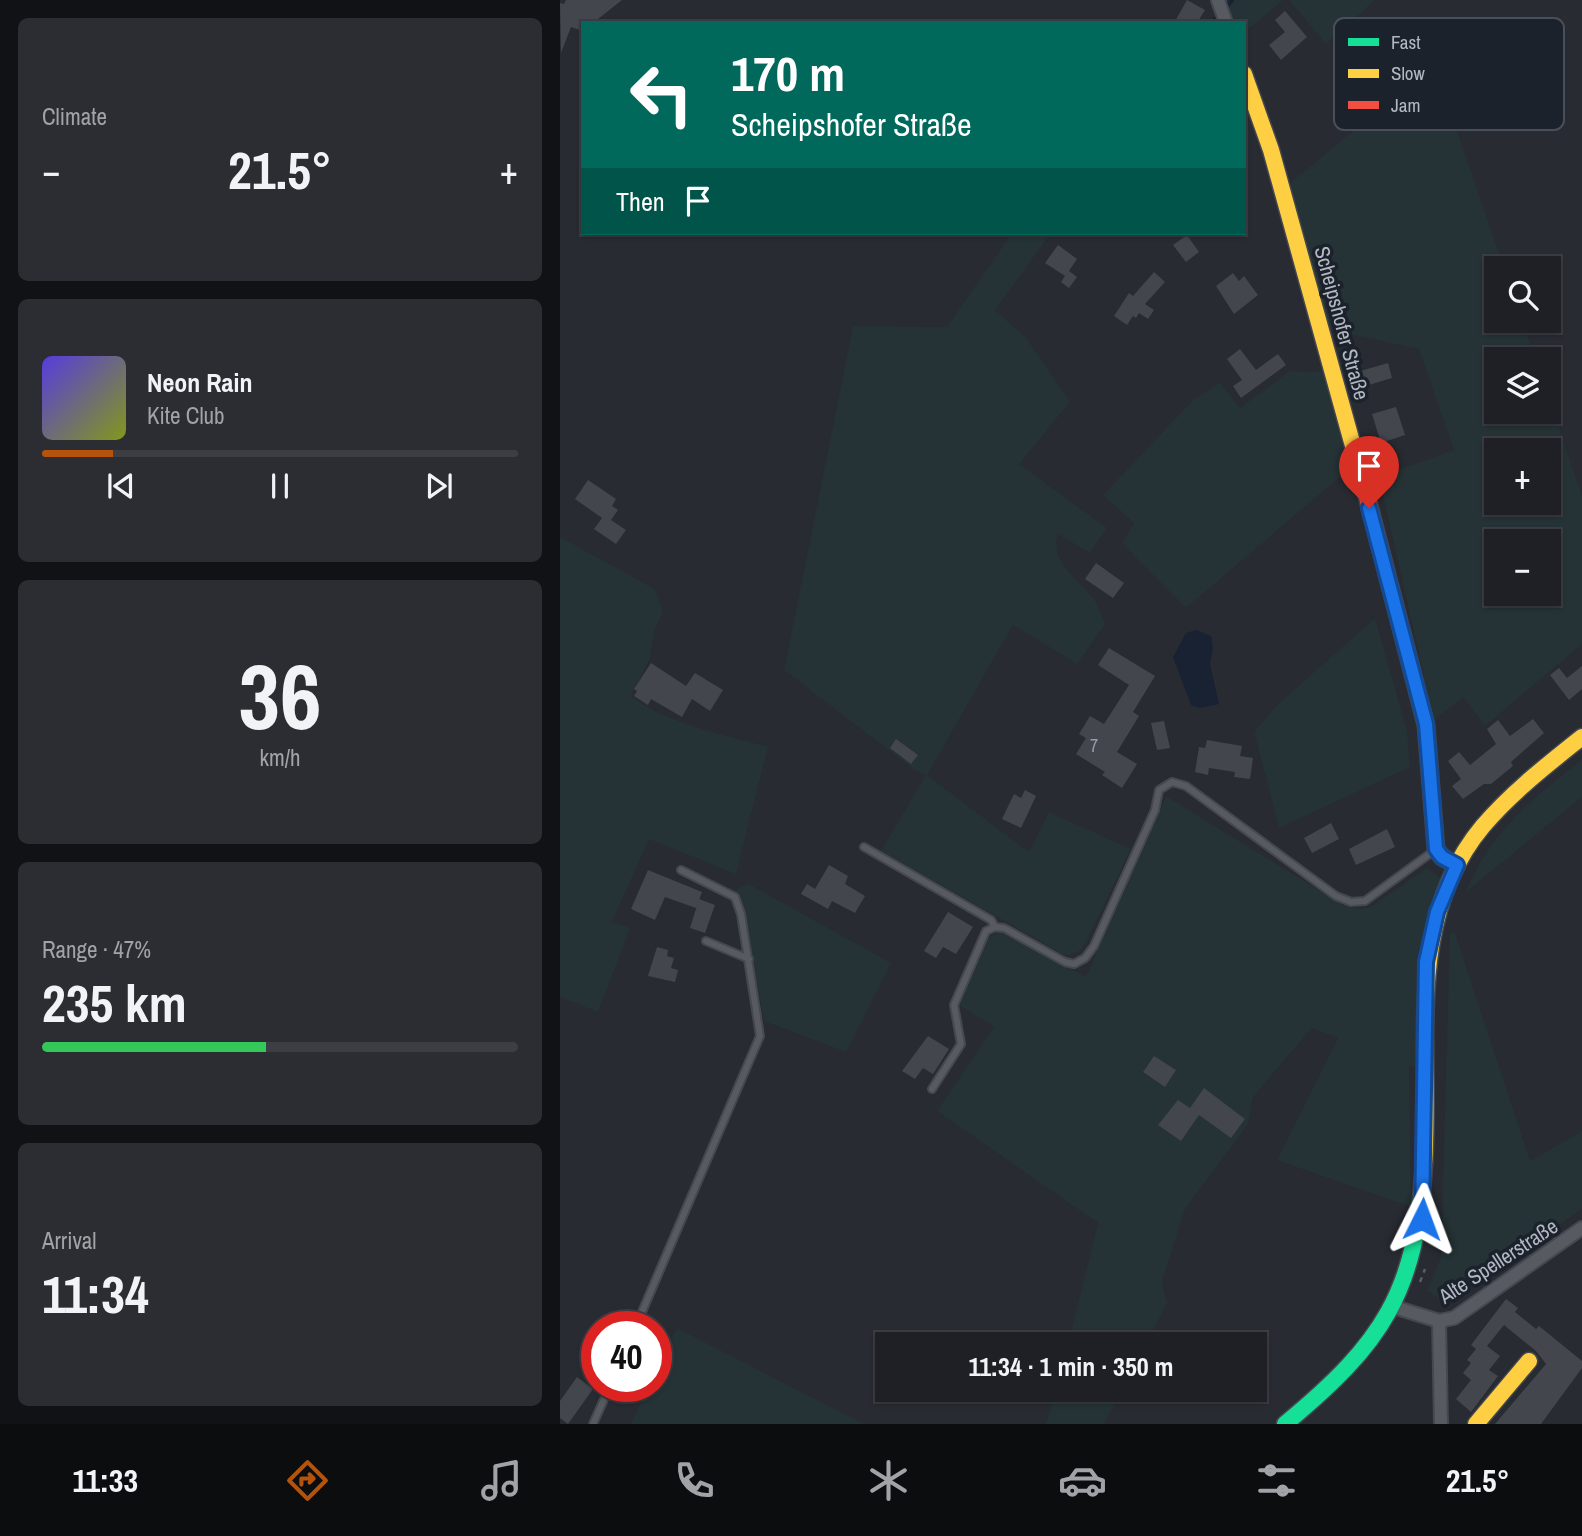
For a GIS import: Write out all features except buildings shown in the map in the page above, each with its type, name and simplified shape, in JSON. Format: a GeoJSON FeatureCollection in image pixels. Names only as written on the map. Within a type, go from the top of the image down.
{"type":"FeatureCollection","features":[{"type":"Feature","properties":{"kind":"street"},"geometry":{"type":"LineString","coordinates":[[1218,0],[1225,21]]}},
{"type":"Feature","properties":{"kind":"street","name":"Scheipshofer Straße"},"geometry":{"type":"LineString","coordinates":[[1246,80],[1271,150],[1326,340],[1426,724],[1436,849]]}},
{"type":"Feature","properties":{"kind":"street"},"geometry":{"type":"LineString","coordinates":[[1285,1424],[1338,1381],[1368,1348],[1394,1307],[1411,1264],[1422,1219],[1426,962],[1437,912],[1457,865],[1470,843],[1510,796],[1582,737]]}},
{"type":"Feature","properties":{"kind":"street"},"geometry":{"type":"LineString","coordinates":[[1436,849],[1442,857],[1457,865]]}},
{"type":"Feature","properties":{"kind":"street","name":"Alte Spellerstraße"},"geometry":{"type":"LineString","coordinates":[[1394,1307],[1439,1321],[1454,1318],[1582,1228]]}},
{"type":"Feature","properties":{"kind":"street"},"geometry":{"type":"LineString","coordinates":[[1439,1321],[1441,1424]]}},
{"type":"Feature","properties":{"kind":"street"},"geometry":{"type":"LineString","coordinates":[[1476,1424],[1529,1361]]}},
{"type":"Feature","properties":{"kind":"lane"},"geometry":{"type":"LineString","coordinates":[[932,1089],[961,1044],[954,1005],[986,931],[995,927],[1004,928],[1065,962],[1074,964],[1085,958],[1094,946],[1155,810],[1159,790],[1172,782],[1186,786],[1336,896],[1351,902],[1366,901],[1436,849]]}},
{"type":"Feature","properties":{"kind":"lane"},"geometry":{"type":"LineString","coordinates":[[864,847],[991,920],[995,927]]}},
{"type":"Feature","properties":{"kind":"lane"},"geometry":{"type":"LineString","coordinates":[[642,1311],[760,1037],[749,959],[735,897],[681,870]]}},
{"type":"Feature","properties":{"kind":"lane"},"geometry":{"type":"LineString","coordinates":[[706,941],[749,959]]}},
{"type":"Feature","properties":{"kind":"lane"},"geometry":{"type":"LineString","coordinates":[[593,1424],[603,1402]]}},
{"type":"Feature","properties":{"kind":"shaded area"},"geometry":{"type":"Polygon","coordinates":[[[1224,0],[1283,0],[1246,31],[1246,21],[1232,21],[1224,0]]]}},
{"type":"Feature","properties":{"kind":"shaded area"},"geometry":{"type":"Polygon","coordinates":[[[1289,0],[1375,0],[1355,18],[1334,18],[1334,37],[1326,44],[1289,0]]]}},
{"type":"Feature","properties":{"kind":"shaded area"},"geometry":{"type":"Polygon","coordinates":[[[1354,130],[1457,130],[1500,256],[1484,256],[1484,333],[1526,333],[1531,347],[1484,347],[1484,424],[1558,424],[1582,496],[1582,644],[1485,726],[1463,697],[1434,720],[1379,477],[1454,450],[1419,349],[1326,329],[1289,184],[1354,130]]]}},
{"type":"Feature","properties":{"kind":"shaded area"},"geometry":{"type":"Polygon","coordinates":[[[1011,235],[1050,235],[995,310],[1026,338],[1070,402],[1019,464],[1107,528],[1090,553],[1058,534],[1056,544],[1061,561],[1095,601],[1105,624],[1077,664],[1013,625],[927,775],[1029,852],[1049,812],[1131,849],[1082,950],[1066,956],[881,851],[926,775],[916,771],[784,670],[853,326],[947,327],[1011,235]]]}},
{"type":"Feature","properties":{"kind":"shaded area"},"geometry":{"type":"Polygon","coordinates":[[[1323,369],[1349,469],[1186,608],[1122,543],[1134,523],[1103,495],[1193,400],[1220,382],[1240,408],[1290,371],[1315,372],[1323,369]]]}},
{"type":"Feature","properties":{"kind":"shaded area"},"geometry":{"type":"Polygon","coordinates":[[[560,537],[655,589],[663,611],[654,632],[650,658],[631,696],[680,721],[768,747],[736,874],[649,839],[612,922],[630,928],[598,1012],[560,997],[560,537]]]}},
{"type":"Feature","properties":{"kind":"shaded area"},"geometry":{"type":"Polygon","coordinates":[[[1375,618],[1407,731],[1410,767],[1279,828],[1254,732],[1277,705],[1375,618]]]}},
{"type":"Feature","properties":{"kind":"shaded area"},"geometry":{"type":"Polygon","coordinates":[[[1582,760],[1582,797],[1466,892],[1488,851],[1514,818],[1582,760]]]}},
{"type":"Feature","properties":{"kind":"shaded area"},"geometry":{"type":"Polygon","coordinates":[[[1166,796],[1345,906],[1361,909],[1372,906],[1427,868],[1441,878],[1432,902],[1422,948],[1417,995],[1415,1067],[1409,1065],[1411,1207],[1277,1160],[1338,1038],[1312,1028],[1253,1097],[1248,1124],[1185,1209],[1162,1281],[1167,1303],[1152,1332],[1071,1332],[1098,1223],[937,1111],[994,1027],[959,1005],[985,939],[1000,932],[1086,977],[1166,796]]]}},
{"type":"Feature","properties":{"kind":"shaded area"},"geometry":{"type":"Polygon","coordinates":[[[747,883],[891,963],[846,1052],[764,1021],[742,902],[735,891],[747,883]]]}},
{"type":"Feature","properties":{"kind":"shaded area"},"geometry":{"type":"Polygon","coordinates":[[[1450,932],[1455,933],[1530,1161],[1582,1131],[1582,1209],[1447,1303],[1427,1291],[1441,1258],[1450,932]]]}},
{"type":"Feature","properties":{"kind":"shaded area"},"geometry":{"type":"Polygon","coordinates":[[[677,1328],[864,1424],[631,1424],[641,1402],[672,1402],[672,1338],[677,1328]]]}},
{"type":"Feature","properties":{"kind":"shaded area"},"geometry":{"type":"Polygon","coordinates":[[[1052,1402],[1116,1402],[1104,1424],[1046,1424],[1052,1402]]]}},
{"type":"Feature","properties":{"kind":"water"},"geometry":{"type":"Polygon","coordinates":[[[1196,630],[1211,636],[1213,648],[1210,664],[1219,704],[1200,708],[1191,705],[1173,657],[1186,633],[1196,630]]]}},
{"type":"Feature","properties":{"kind":"waterway"},"geometry":{"type":"LineString","coordinates":[[1227,6],[1232,0]]}},
{"type":"Feature","properties":{"kind":"waterway"},"geometry":{"type":"LineString","coordinates":[[1214,21],[1218,16]]}},
{"type":"Feature","properties":{"kind":"traffic: fast"},"geometry":{"type":"LineString","coordinates":[[1285,1424],[1347,1367],[1370,1340],[1388,1312],[1402,1282],[1413,1248],[1424,1164]]}},
{"type":"Feature","properties":{"kind":"traffic: slow"},"geometry":{"type":"LineString","coordinates":[[1246,80],[1271,150],[1363,482]]}},
{"type":"Feature","properties":{"kind":"traffic: slow"},"geometry":{"type":"LineString","coordinates":[[1424,1164],[1426,988],[1431,945],[1441,903],[1458,863],[1483,826],[1518,790],[1582,737]]}},
{"type":"Feature","properties":{"kind":"traffic: slow"},"geometry":{"type":"LineString","coordinates":[[1476,1424],[1529,1361]]}},
{"type":"Feature","properties":{"kind":"traffic: jam"},"geometry":{"type":"LineString","coordinates":[[1363,482],[1426,725],[1436,849],[1442,857],[1457,865]]}},
{"type":"Feature","properties":{"kind":"route"},"geometry":{"type":"LineString","coordinates":[[1369,508],[1426,724],[1436,849],[1442,857],[1457,865],[1437,912],[1426,962],[1422,1219]]}}]}
